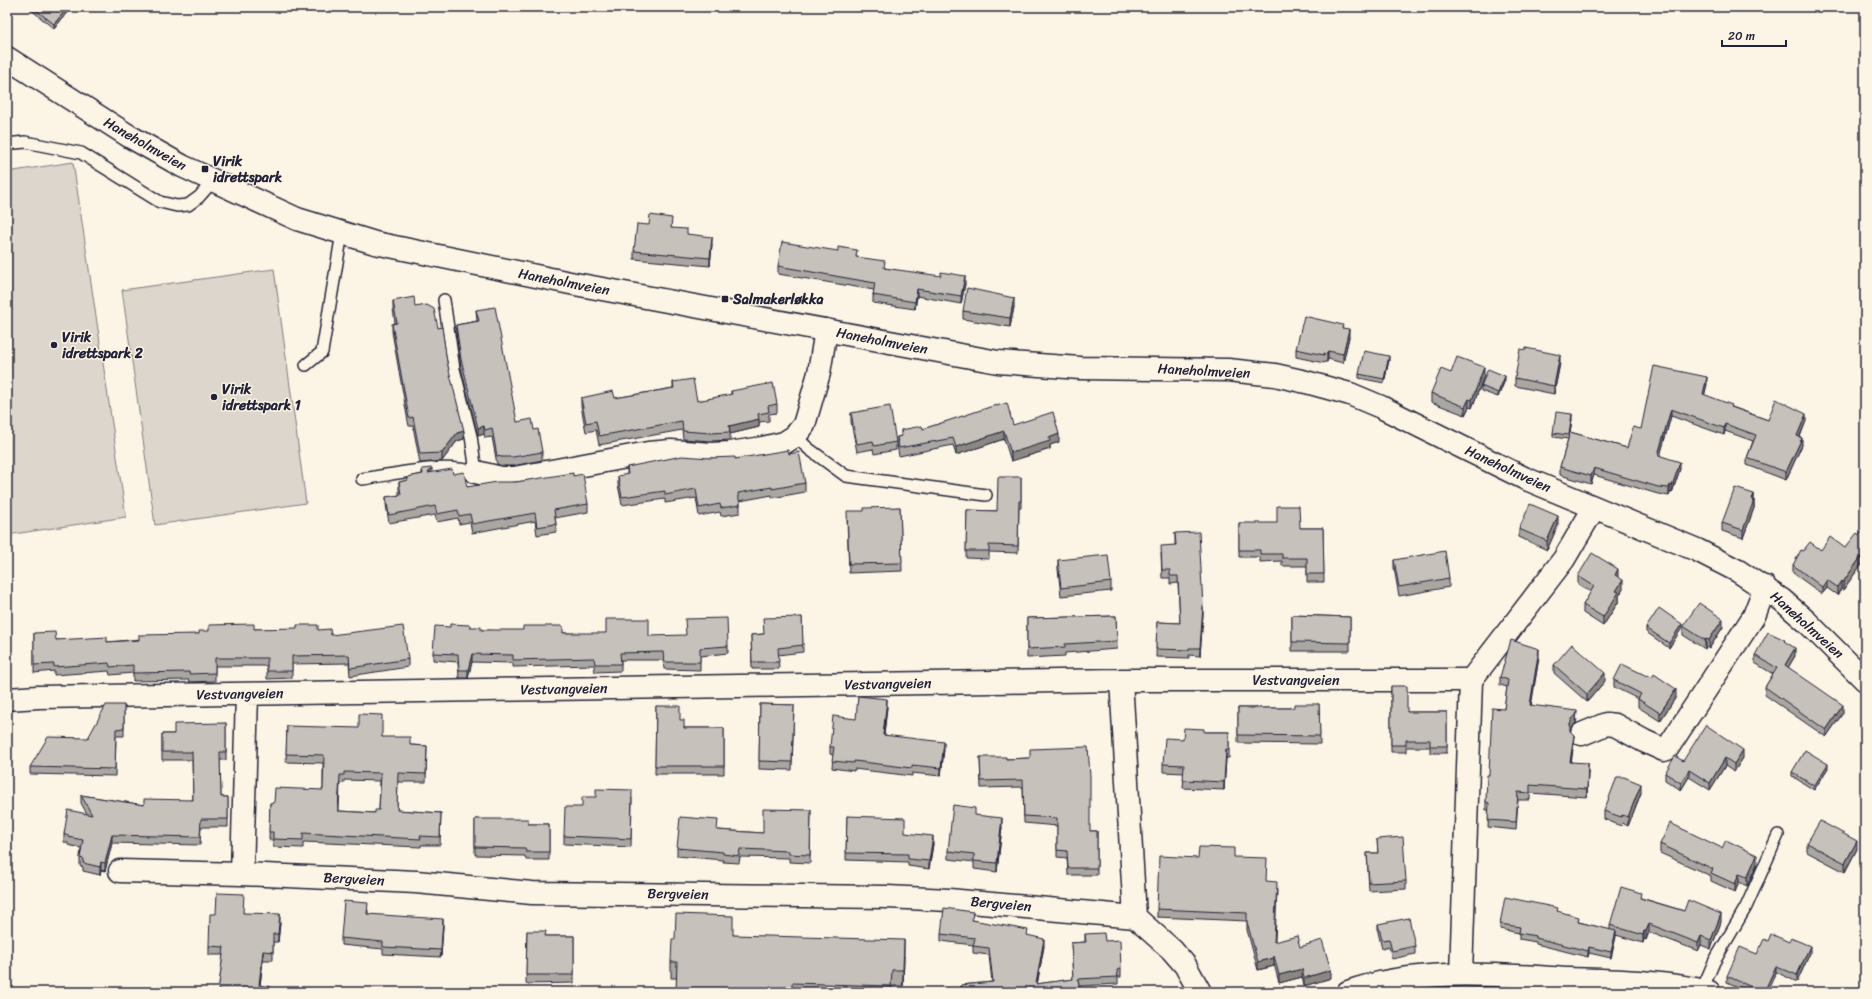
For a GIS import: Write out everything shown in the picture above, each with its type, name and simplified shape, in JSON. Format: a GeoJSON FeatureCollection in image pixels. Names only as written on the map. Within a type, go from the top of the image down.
{"type":"FeatureCollection","features":[{"type":"Feature","properties":{"kind":"street","name":"Haneholmveien"},"geometry":{"type":"LineString","coordinates":[[7,58],[129,136],[182,166],[213,182],[297,219],[342,233],[434,256],[567,283],[998,362],[1080,368],[1228,370],[1275,376],[1306,382],[1350,394],[1381,407],[1524,478],[1697,550],[1738,571],[1765,587],[1807,622],[1865,680]]}},
{"type":"Feature","properties":{"kind":"street"},"geometry":{"type":"LineString","coordinates":[[476,472],[501,478],[514,478],[648,453],[671,451],[711,454],[743,451],[784,443],[795,436],[804,425],[819,373],[826,330]]}},
{"type":"Feature","properties":{"kind":"street"},"geometry":{"type":"LineString","coordinates":[[1460,974],[1471,680],[1564,559],[1594,508]]}},
{"type":"Feature","properties":{"kind":"street","name":"Haneholmveien"},"geometry":{"type":"LineString","coordinates":[[1582,734],[1606,724],[1615,725],[1644,741],[1664,750],[1667,749],[1754,616],[1765,587]]}},
{"type":"Feature","properties":{"kind":"street"},"geometry":{"type":"LineString","coordinates":[[1121,680],[1135,917],[1181,960],[1200,992]]}},
{"type":"Feature","properties":{"kind":"street","name":"Vestvangveien"},"geometry":{"type":"LineString","coordinates":[[7,699],[38,697],[1121,680],[1471,680]]}},
{"type":"Feature","properties":{"kind":"street"},"geometry":{"type":"LineString","coordinates":[[242,874],[247,694]]}},
{"type":"Feature","properties":{"kind":"street","name":"Bergveien"},"geometry":{"type":"LineString","coordinates":[[120,871],[242,874],[416,882],[532,892],[887,897],[949,900],[1135,917]]}},
{"type":"Feature","properties":{"kind":"street"},"geometry":{"type":"LineString","coordinates":[[1348,992],[1361,987],[1405,979],[1460,974],[1623,981],[1706,991]]}},
{"type":"Feature","properties":{"kind":"lane"},"geometry":{"type":"LineString","coordinates":[[7,144],[25,142],[82,153],[160,202],[177,206],[188,205],[213,182]]}},
{"type":"Feature","properties":{"kind":"lane"},"geometry":{"type":"LineString","coordinates":[[306,365],[322,352],[342,233]]}},
{"type":"Feature","properties":{"kind":"lane"},"geometry":{"type":"LineString","coordinates":[[362,478],[447,468],[464,469],[476,472],[471,436],[454,369],[444,300]]}},
{"type":"Feature","properties":{"kind":"lane"},"geometry":{"type":"LineString","coordinates":[[795,436],[809,449],[846,476],[986,495]]}},
{"type":"Feature","properties":{"kind":"lane"},"geometry":{"type":"LineString","coordinates":[[1706,991],[1714,962],[1746,907],[1778,835]]}},
{"type":"Feature","properties":{"kind":"shaded area","name":"Virik idrettspark 2"},"geometry":{"type":"Polygon","coordinates":[[[73,162],[126,517],[7,535],[7,172],[73,162]]]}},
{"type":"Feature","properties":{"kind":"shaded area","name":"Virik idrettspark 1"},"geometry":{"type":"Polygon","coordinates":[[[274,269],[306,503],[155,525],[122,290],[274,269]]]}},
{"type":"Feature","properties":{"kind":"building"},"geometry":{"type":"Polygon","coordinates":[[[32,7],[68,7],[54,24],[32,7]]]}},
{"type":"Feature","properties":{"kind":"building"},"geometry":{"type":"Polygon","coordinates":[[[650,215],[672,218],[671,228],[687,229],[687,234],[712,237],[710,258],[634,251],[637,224],[649,225],[650,215]]]}},
{"type":"Feature","properties":{"kind":"building"},"geometry":{"type":"Polygon","coordinates":[[[782,242],[838,251],[838,247],[857,250],[856,257],[885,261],[884,268],[941,276],[941,272],[965,276],[961,296],[917,289],[915,302],[873,295],[875,283],[778,266],[782,242]]]}},
{"type":"Feature","properties":{"kind":"building"},"geometry":{"type":"Polygon","coordinates":[[[967,288],[1014,298],[1010,318],[963,311],[967,288]]]}},
{"type":"Feature","properties":{"kind":"building"},"geometry":{"type":"Polygon","coordinates":[[[414,297],[415,307],[427,305],[434,309],[438,328],[442,327],[447,362],[464,431],[457,433],[442,453],[420,454],[413,417],[409,418],[392,324],[397,323],[393,301],[414,297]]]}},
{"type":"Feature","properties":{"kind":"building"},"geometry":{"type":"Polygon","coordinates":[[[495,307],[517,422],[532,419],[534,430],[538,429],[542,452],[513,457],[497,456],[492,428],[485,430],[484,426],[478,428],[461,359],[456,325],[479,321],[476,310],[495,307]]]}},
{"type":"Feature","properties":{"kind":"building"},"geometry":{"type":"Polygon","coordinates":[[[1304,316],[1343,325],[1342,328],[1349,329],[1343,354],[1328,351],[1327,354],[1324,353],[1324,355],[1296,349],[1304,316]]]}},
{"type":"Feature","properties":{"kind":"building"},"geometry":{"type":"Polygon","coordinates":[[[1526,348],[1560,355],[1554,386],[1515,378],[1520,349],[1526,350],[1526,348]]]}},
{"type":"Feature","properties":{"kind":"building"},"geometry":{"type":"Polygon","coordinates":[[[1364,351],[1389,356],[1384,379],[1359,374],[1364,351]]]}},
{"type":"Feature","properties":{"kind":"building"},"geometry":{"type":"Polygon","coordinates":[[[1457,357],[1484,367],[1472,400],[1469,399],[1465,407],[1431,393],[1441,369],[1451,373],[1457,357]]]}},
{"type":"Feature","properties":{"kind":"building"},"geometry":{"type":"Polygon","coordinates":[[[1654,366],[1707,377],[1703,394],[1732,405],[1731,407],[1768,420],[1776,399],[1806,414],[1797,436],[1802,438],[1786,472],[1747,458],[1756,435],[1725,424],[1724,428],[1671,409],[1658,455],[1680,462],[1672,486],[1670,485],[1669,488],[1658,487],[1594,468],[1591,476],[1560,467],[1570,432],[1627,448],[1633,427],[1641,429],[1654,366]]]}},
{"type":"Feature","properties":{"kind":"building"},"geometry":{"type":"Polygon","coordinates":[[[1488,369],[1505,376],[1498,393],[1481,386],[1488,369]]]}},
{"type":"Feature","properties":{"kind":"building"},"geometry":{"type":"Polygon","coordinates":[[[693,379],[697,401],[732,394],[731,391],[773,383],[777,404],[768,406],[769,412],[758,414],[759,419],[729,426],[730,432],[711,433],[683,431],[682,421],[599,436],[596,421],[586,423],[581,398],[613,391],[615,398],[674,388],[673,382],[693,379]]]}},
{"type":"Feature","properties":{"kind":"building"},"geometry":{"type":"Polygon","coordinates":[[[1007,403],[1013,425],[1053,412],[1059,434],[1049,438],[1050,441],[1011,453],[1004,431],[956,447],[953,438],[899,448],[897,437],[902,436],[901,430],[922,426],[923,429],[996,405],[1007,403]]]}},
{"type":"Feature","properties":{"kind":"building"},"geometry":{"type":"Polygon","coordinates":[[[890,406],[896,442],[874,446],[873,441],[857,444],[851,413],[890,406]]]}},
{"type":"Feature","properties":{"kind":"building"},"geometry":{"type":"Polygon","coordinates":[[[1556,412],[1572,414],[1569,435],[1553,433],[1556,412]]]}},
{"type":"Feature","properties":{"kind":"building"},"geometry":{"type":"Polygon","coordinates":[[[788,450],[789,454],[799,452],[805,483],[738,493],[740,505],[721,508],[720,504],[699,508],[696,489],[665,495],[665,491],[622,497],[618,476],[628,474],[627,467],[682,456],[710,458],[735,457],[735,459],[788,450]]]}},
{"type":"Feature","properties":{"kind":"building"},"geometry":{"type":"Polygon","coordinates":[[[432,468],[428,473],[452,469],[453,474],[464,472],[467,487],[497,482],[516,482],[573,473],[573,476],[583,474],[588,504],[554,510],[556,524],[537,527],[535,513],[472,524],[470,514],[459,516],[458,510],[437,514],[435,506],[389,515],[386,497],[401,495],[399,482],[408,480],[408,477],[423,474],[422,469],[432,468]]]}},
{"type":"Feature","properties":{"kind":"building"},"geometry":{"type":"Polygon","coordinates":[[[998,477],[1021,477],[1018,546],[989,545],[989,551],[966,551],[967,510],[997,511],[998,477]]]}},
{"type":"Feature","properties":{"kind":"building"},"geometry":{"type":"Polygon","coordinates":[[[1735,488],[1754,494],[1752,499],[1754,500],[1743,530],[1722,523],[1735,488]]]}},
{"type":"Feature","properties":{"kind":"building"},"geometry":{"type":"Polygon","coordinates":[[[1530,504],[1558,516],[1547,541],[1519,529],[1530,504]]]}},
{"type":"Feature","properties":{"kind":"building"},"geometry":{"type":"Polygon","coordinates":[[[1277,506],[1299,506],[1300,528],[1323,528],[1324,574],[1307,574],[1307,558],[1282,558],[1282,554],[1260,554],[1260,550],[1239,550],[1239,523],[1277,523],[1277,506]]]}},
{"type":"Feature","properties":{"kind":"building"},"geometry":{"type":"Polygon","coordinates":[[[900,507],[902,563],[849,564],[847,511],[864,511],[864,508],[900,507]]]}},
{"type":"Feature","properties":{"kind":"building"},"geometry":{"type":"Polygon","coordinates":[[[1865,528],[1865,560],[1861,557],[1843,582],[1841,581],[1837,587],[1827,580],[1822,587],[1793,565],[1801,550],[1803,551],[1810,542],[1821,550],[1830,537],[1845,548],[1857,533],[1859,535],[1865,528]]]}},
{"type":"Feature","properties":{"kind":"building"},"geometry":{"type":"Polygon","coordinates":[[[1199,532],[1203,607],[1200,648],[1189,648],[1189,650],[1156,649],[1157,622],[1180,623],[1178,576],[1170,576],[1170,570],[1162,570],[1161,546],[1176,545],[1175,533],[1199,532]]]}},
{"type":"Feature","properties":{"kind":"building"},"geometry":{"type":"Polygon","coordinates":[[[1445,551],[1449,578],[1399,587],[1394,560],[1445,551]]]}},
{"type":"Feature","properties":{"kind":"building"},"geometry":{"type":"Polygon","coordinates":[[[1592,553],[1618,569],[1615,575],[1623,580],[1616,591],[1619,592],[1603,617],[1583,605],[1594,586],[1578,576],[1592,553]]]}},
{"type":"Feature","properties":{"kind":"building"},"geometry":{"type":"Polygon","coordinates":[[[1108,555],[1111,582],[1061,588],[1058,560],[1108,555]]]}},
{"type":"Feature","properties":{"kind":"building"},"geometry":{"type":"Polygon","coordinates":[[[1699,603],[1723,619],[1709,640],[1705,640],[1683,626],[1699,603]]]}},
{"type":"Feature","properties":{"kind":"building"},"geometry":{"type":"Polygon","coordinates":[[[1659,608],[1682,624],[1669,643],[1646,628],[1659,608]]]}},
{"type":"Feature","properties":{"kind":"building"},"geometry":{"type":"Polygon","coordinates":[[[1292,615],[1350,617],[1350,643],[1292,642],[1292,615]]]}},
{"type":"Feature","properties":{"kind":"building"},"geometry":{"type":"Polygon","coordinates":[[[1116,616],[1117,641],[1065,644],[1065,647],[1027,649],[1027,618],[1116,616]]]}},
{"type":"Feature","properties":{"kind":"building"},"geometry":{"type":"Polygon","coordinates":[[[802,617],[803,645],[778,648],[779,662],[752,662],[751,635],[764,634],[763,618],[802,617]]]}},
{"type":"Feature","properties":{"kind":"building"},"geometry":{"type":"Polygon","coordinates":[[[727,618],[728,646],[700,648],[700,662],[664,662],[663,652],[620,653],[621,664],[595,664],[594,658],[513,660],[513,655],[472,654],[468,670],[459,670],[458,654],[433,653],[435,626],[450,627],[450,624],[481,627],[481,630],[523,630],[523,626],[563,626],[563,633],[606,633],[606,619],[649,619],[649,636],[686,635],[685,619],[727,618]]]}},
{"type":"Feature","properties":{"kind":"building"},"geometry":{"type":"Polygon","coordinates":[[[254,624],[254,629],[297,628],[297,625],[318,625],[318,630],[330,629],[331,635],[403,626],[408,659],[350,668],[349,655],[292,656],[292,671],[267,671],[267,658],[215,658],[215,673],[189,674],[189,672],[133,673],[133,665],[110,667],[109,663],[54,667],[54,664],[34,665],[34,633],[55,632],[56,640],[107,637],[107,642],[139,640],[139,635],[199,634],[199,631],[209,631],[209,625],[254,624]]]}},
{"type":"Feature","properties":{"kind":"building"},"geometry":{"type":"Polygon","coordinates":[[[1768,632],[1785,640],[1784,641],[1795,648],[1785,665],[1843,705],[1826,730],[1765,687],[1777,668],[1755,655],[1768,632]]]}},
{"type":"Feature","properties":{"kind":"building"},"geometry":{"type":"Polygon","coordinates":[[[1511,640],[1539,649],[1530,705],[1577,711],[1570,724],[1570,731],[1574,735],[1570,762],[1588,763],[1587,789],[1530,785],[1530,793],[1518,792],[1516,822],[1488,820],[1489,803],[1486,802],[1487,775],[1489,775],[1492,708],[1504,709],[1508,680],[1500,677],[1511,640]]]}},
{"type":"Feature","properties":{"kind":"building"},"geometry":{"type":"Polygon","coordinates":[[[1572,644],[1605,673],[1587,694],[1554,665],[1572,644]]]}},
{"type":"Feature","properties":{"kind":"building"},"geometry":{"type":"Polygon","coordinates":[[[1622,664],[1652,678],[1654,674],[1676,689],[1660,713],[1638,699],[1641,694],[1614,680],[1622,664]]]}},
{"type":"Feature","properties":{"kind":"building"},"geometry":{"type":"Polygon","coordinates":[[[1391,686],[1407,686],[1407,712],[1447,712],[1447,746],[1430,746],[1430,740],[1406,740],[1406,745],[1391,745],[1391,686]]]}},
{"type":"Feature","properties":{"kind":"building"},"geometry":{"type":"Polygon","coordinates":[[[858,696],[887,699],[883,735],[944,742],[941,768],[912,765],[912,768],[854,761],[854,763],[832,761],[834,747],[830,747],[833,716],[856,719],[858,696]]]}},
{"type":"Feature","properties":{"kind":"building"},"geometry":{"type":"Polygon","coordinates":[[[760,704],[794,705],[792,762],[759,761],[760,704]]]}},
{"type":"Feature","properties":{"kind":"building"},"geometry":{"type":"Polygon","coordinates":[[[1294,704],[1319,704],[1320,736],[1238,735],[1238,708],[1290,708],[1294,707],[1294,704]]]}},
{"type":"Feature","properties":{"kind":"building"},"geometry":{"type":"Polygon","coordinates":[[[106,705],[124,705],[124,728],[116,729],[115,769],[30,767],[48,737],[88,738],[106,705]]]}},
{"type":"Feature","properties":{"kind":"building"},"geometry":{"type":"Polygon","coordinates":[[[656,706],[680,706],[680,720],[684,720],[684,728],[724,728],[724,766],[655,766],[656,706]]]}},
{"type":"Feature","properties":{"kind":"building"},"geometry":{"type":"Polygon","coordinates":[[[359,714],[382,715],[382,737],[410,737],[410,745],[427,746],[426,774],[398,773],[397,810],[441,813],[440,837],[420,836],[421,839],[303,833],[303,840],[273,839],[273,832],[269,832],[270,803],[274,803],[275,788],[323,790],[324,755],[286,754],[287,726],[359,728],[359,714]],[[344,772],[344,775],[340,775],[338,811],[375,813],[375,810],[379,810],[381,773],[344,772]]]}},
{"type":"Feature","properties":{"kind":"building"},"geometry":{"type":"Polygon","coordinates":[[[226,723],[226,752],[220,752],[221,797],[228,797],[228,819],[201,819],[200,837],[112,835],[105,863],[101,862],[100,867],[83,863],[84,859],[80,858],[83,840],[68,837],[68,835],[64,834],[68,810],[92,815],[81,795],[144,805],[144,799],[193,800],[192,752],[162,752],[162,734],[174,734],[174,724],[226,723]]]}},
{"type":"Feature","properties":{"kind":"building"},"geometry":{"type":"Polygon","coordinates":[[[1706,725],[1743,750],[1734,764],[1725,758],[1710,783],[1689,770],[1681,783],[1665,773],[1675,756],[1683,761],[1706,725]]]}},
{"type":"Feature","properties":{"kind":"building"},"geometry":{"type":"Polygon","coordinates":[[[1184,728],[1204,729],[1204,732],[1229,732],[1229,750],[1226,750],[1224,782],[1183,780],[1184,765],[1163,764],[1165,738],[1183,739],[1184,728]]]}},
{"type":"Feature","properties":{"kind":"building"},"geometry":{"type":"Polygon","coordinates":[[[1088,747],[1090,776],[1090,831],[1097,831],[1097,868],[1068,868],[1067,851],[1057,850],[1057,818],[1024,816],[1023,780],[981,781],[980,757],[1006,757],[1006,759],[1030,758],[1030,749],[1088,747]]]}},
{"type":"Feature","properties":{"kind":"building"},"geometry":{"type":"Polygon","coordinates":[[[1805,750],[1828,764],[1814,786],[1792,772],[1805,750]]]}},
{"type":"Feature","properties":{"kind":"building"},"geometry":{"type":"Polygon","coordinates":[[[1617,777],[1624,777],[1641,784],[1628,817],[1622,815],[1621,817],[1604,811],[1617,777]]]}},
{"type":"Feature","properties":{"kind":"building"},"geometry":{"type":"Polygon","coordinates":[[[596,789],[632,790],[631,839],[564,836],[565,807],[582,807],[582,797],[596,797],[596,789]]]}},
{"type":"Feature","properties":{"kind":"building"},"geometry":{"type":"Polygon","coordinates":[[[953,805],[975,808],[975,815],[1002,818],[997,863],[974,861],[974,854],[948,851],[953,805]]]}},
{"type":"Feature","properties":{"kind":"building"},"geometry":{"type":"Polygon","coordinates":[[[763,809],[811,810],[810,855],[789,854],[789,851],[740,849],[739,856],[723,854],[723,852],[677,848],[680,817],[718,820],[717,830],[763,833],[763,809]]]}},
{"type":"Feature","properties":{"kind":"building"},"geometry":{"type":"Polygon","coordinates":[[[847,816],[905,818],[905,833],[933,836],[929,861],[908,859],[908,854],[846,853],[847,816]]]}},
{"type":"Feature","properties":{"kind":"building"},"geometry":{"type":"Polygon","coordinates":[[[475,819],[528,819],[528,824],[549,824],[549,852],[526,852],[525,848],[475,847],[475,819]]]}},
{"type":"Feature","properties":{"kind":"building"},"geometry":{"type":"Polygon","coordinates":[[[1820,821],[1857,841],[1845,863],[1807,843],[1820,821]]]}},
{"type":"Feature","properties":{"kind":"building"},"geometry":{"type":"Polygon","coordinates":[[[1670,823],[1722,848],[1726,840],[1757,855],[1747,877],[1739,874],[1735,884],[1711,873],[1713,869],[1660,844],[1670,823]]]}},
{"type":"Feature","properties":{"kind":"building"},"geometry":{"type":"Polygon","coordinates":[[[1403,837],[1406,881],[1369,883],[1367,853],[1378,853],[1377,839],[1403,837]]]}},
{"type":"Feature","properties":{"kind":"building"},"geometry":{"type":"Polygon","coordinates":[[[1199,847],[1234,848],[1234,857],[1267,858],[1266,881],[1277,882],[1274,942],[1297,936],[1300,947],[1322,940],[1331,970],[1304,978],[1302,969],[1279,975],[1274,956],[1274,958],[1258,962],[1247,922],[1247,913],[1157,909],[1159,856],[1198,858],[1199,847]]]}},
{"type":"Feature","properties":{"kind":"building"},"geometry":{"type":"Polygon","coordinates":[[[1621,887],[1641,893],[1640,898],[1684,911],[1688,900],[1721,914],[1711,940],[1701,936],[1698,943],[1649,924],[1643,935],[1610,925],[1621,887]]]}},
{"type":"Feature","properties":{"kind":"building"},"geometry":{"type":"Polygon","coordinates":[[[217,893],[244,894],[243,913],[280,914],[278,934],[273,934],[273,952],[263,951],[259,985],[271,987],[270,992],[218,992],[224,947],[209,946],[210,914],[216,914],[217,893]]]}},
{"type":"Feature","properties":{"kind":"building"},"geometry":{"type":"Polygon","coordinates":[[[1505,897],[1558,908],[1557,911],[1579,917],[1578,922],[1616,931],[1611,952],[1589,947],[1588,951],[1536,938],[1536,936],[1519,933],[1520,927],[1500,924],[1505,897]]]}},
{"type":"Feature","properties":{"kind":"building"},"geometry":{"type":"Polygon","coordinates":[[[344,901],[368,903],[367,914],[443,919],[441,950],[383,947],[383,942],[341,938],[344,901]]]}},
{"type":"Feature","properties":{"kind":"building"},"geometry":{"type":"Polygon","coordinates":[[[944,908],[973,912],[972,920],[1028,930],[1027,935],[1044,939],[1036,984],[1073,979],[1071,943],[1086,942],[1085,934],[1104,933],[1105,941],[1120,940],[1121,969],[1117,970],[1118,977],[1078,979],[1080,992],[962,992],[961,985],[993,982],[989,948],[973,946],[975,938],[941,934],[944,908]]]}},
{"type":"Feature","properties":{"kind":"building"},"geometry":{"type":"Polygon","coordinates":[[[676,914],[733,916],[733,935],[904,940],[903,970],[892,970],[891,986],[792,983],[792,992],[676,992],[677,962],[671,962],[672,939],[675,939],[676,914]]]}},
{"type":"Feature","properties":{"kind":"building"},"geometry":{"type":"Polygon","coordinates":[[[1409,918],[1415,946],[1392,951],[1389,939],[1382,940],[1378,924],[1409,918]]]}},
{"type":"Feature","properties":{"kind":"building"},"geometry":{"type":"Polygon","coordinates":[[[527,931],[546,931],[545,936],[574,936],[574,975],[526,975],[527,931]]]}},
{"type":"Feature","properties":{"kind":"building"},"geometry":{"type":"Polygon","coordinates":[[[1771,934],[1789,942],[1791,938],[1810,946],[1797,975],[1776,966],[1765,990],[1756,989],[1727,976],[1740,947],[1757,954],[1764,939],[1768,941],[1771,934]]]}},
{"type":"Feature","properties":{"kind":"building"},"geometry":{"type":"Polygon","coordinates":[[[336,989],[393,990],[393,992],[336,992],[336,989]]]}},
{"type":"Feature","properties":{"kind":"place","name":"Virik idrettspark"},"geometry":{"type":"Point","coordinates":[205,169]}},
{"type":"Feature","properties":{"kind":"place","name":"Salmakerløkka"},"geometry":{"type":"Point","coordinates":[725,299]}},
{"type":"Feature","properties":{"kind":"place","name":"Virik idrettspark 2"},"geometry":{"type":"Point","coordinates":[54,345]}},
{"type":"Feature","properties":{"kind":"place","name":"Virik idrettspark 1"},"geometry":{"type":"Point","coordinates":[214,397]}}]}
